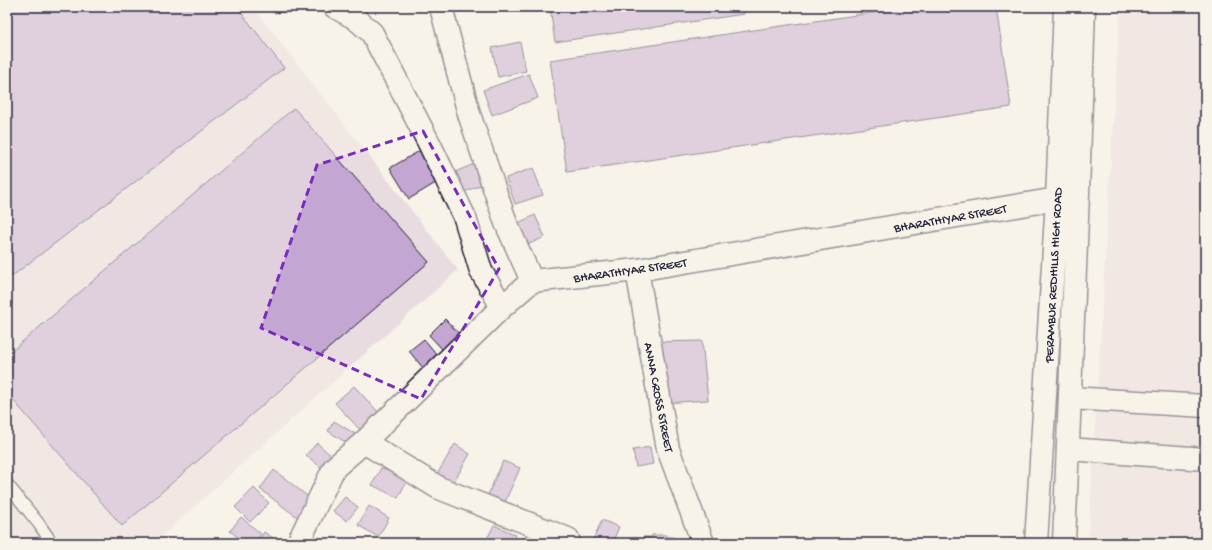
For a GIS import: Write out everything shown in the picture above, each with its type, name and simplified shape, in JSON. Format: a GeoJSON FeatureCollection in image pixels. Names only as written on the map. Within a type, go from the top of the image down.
{"type":"FeatureCollection","features":[{"type":"Feature","properties":{"kind":"street"},"geometry":{"type":"LineString","coordinates":[[334,7],[355,18],[372,33],[429,143],[465,218],[481,271],[502,307]]}},
{"type":"Feature","properties":{"kind":"street"},"geometry":{"type":"LineString","coordinates":[[298,543],[334,468],[364,442],[502,307],[532,281],[506,223],[469,114],[441,7]]}},
{"type":"Feature","properties":{"kind":"street","name":"PERAMBUR REDHILLS HIGH ROAD"},"geometry":{"type":"LineString","coordinates":[[1036,543],[1057,199],[1065,7]]}},
{"type":"Feature","properties":{"kind":"street","name":"PERAMBUR REDHILLS HIGH ROAD"},"geometry":{"type":"LineString","coordinates":[[1064,543],[1084,7]]}},
{"type":"Feature","properties":{"kind":"street","name":"BHARATHIYAR STREET"},"geometry":{"type":"LineString","coordinates":[[532,281],[637,270],[1057,199],[1078,194]]}},
{"type":"Feature","properties":{"kind":"street","name":"ANNA CROSS STREET"},"geometry":{"type":"LineString","coordinates":[[637,270],[668,449],[703,543]]}},
{"type":"Feature","properties":{"kind":"street"},"geometry":{"type":"LineString","coordinates":[[1070,398],[1205,406]]}},
{"type":"Feature","properties":{"kind":"street"},"geometry":{"type":"LineString","coordinates":[[364,442],[439,488],[568,539]]}},
{"type":"Feature","properties":{"kind":"street"},"geometry":{"type":"LineString","coordinates":[[1068,449],[1205,459]]}},
{"type":"Feature","properties":{"kind":"lane"},"geometry":{"type":"LineString","coordinates":[[7,484],[52,543]]}},
{"type":"Feature","properties":{"kind":"highlighted area"},"geometry":{"type":"Polygon","coordinates":[[[423,131],[499,269],[421,399],[261,328],[317,165],[423,131]]]}},
{"type":"Feature","properties":{"kind":"shaded area"},"geometry":{"type":"Polygon","coordinates":[[[7,7],[253,7],[458,270],[154,543],[7,543],[7,7]]]}},
{"type":"Feature","properties":{"kind":"shaded area"},"geometry":{"type":"Polygon","coordinates":[[[1120,7],[1205,7],[1205,543],[1088,543],[1120,7]]]}},
{"type":"Feature","properties":{"kind":"building"},"geometry":{"type":"Polygon","coordinates":[[[7,7],[237,7],[284,68],[7,280],[7,7]]]}},
{"type":"Feature","properties":{"kind":"building"},"geometry":{"type":"Polygon","coordinates":[[[274,7],[316,7],[316,10],[274,13],[274,7]]]}},
{"type":"Feature","properties":{"kind":"building"},"geometry":{"type":"Polygon","coordinates":[[[550,7],[743,7],[744,14],[555,42],[550,7]]]}},
{"type":"Feature","properties":{"kind":"building"},"geometry":{"type":"Polygon","coordinates":[[[911,7],[996,7],[1011,107],[567,172],[550,60],[911,7]]]}},
{"type":"Feature","properties":{"kind":"building"},"geometry":{"type":"Polygon","coordinates":[[[520,42],[526,71],[498,77],[492,48],[520,42]]]}},
{"type":"Feature","properties":{"kind":"building"},"geometry":{"type":"Polygon","coordinates":[[[529,74],[538,98],[492,115],[483,90],[529,74]]]}},
{"type":"Feature","properties":{"kind":"building"},"geometry":{"type":"Polygon","coordinates":[[[294,108],[429,262],[122,526],[7,393],[7,355],[294,108]]]}},
{"type":"Feature","properties":{"kind":"building"},"geometry":{"type":"Polygon","coordinates":[[[421,150],[439,181],[409,199],[390,168],[421,150]]]}},
{"type":"Feature","properties":{"kind":"building"},"geometry":{"type":"Polygon","coordinates":[[[476,163],[485,183],[462,193],[453,173],[476,163]]]}},
{"type":"Feature","properties":{"kind":"building"},"geometry":{"type":"Polygon","coordinates":[[[533,168],[543,195],[515,204],[506,178],[533,168]]]}},
{"type":"Feature","properties":{"kind":"building"},"geometry":{"type":"Polygon","coordinates":[[[535,215],[545,237],[527,245],[518,223],[535,215]]]}},
{"type":"Feature","properties":{"kind":"building"},"geometry":{"type":"Polygon","coordinates":[[[445,319],[460,335],[443,350],[429,335],[445,319]]]}},
{"type":"Feature","properties":{"kind":"building"},"geometry":{"type":"Polygon","coordinates":[[[424,339],[438,356],[423,368],[409,351],[424,339]]]}},
{"type":"Feature","properties":{"kind":"building"},"geometry":{"type":"Polygon","coordinates":[[[702,341],[708,400],[665,403],[657,342],[702,341]]]}},
{"type":"Feature","properties":{"kind":"building"},"geometry":{"type":"Polygon","coordinates":[[[354,386],[383,417],[364,434],[335,403],[354,386]]]}},
{"type":"Feature","properties":{"kind":"building"},"geometry":{"type":"Polygon","coordinates":[[[334,421],[360,437],[353,447],[328,431],[334,421]]]}},
{"type":"Feature","properties":{"kind":"building"},"geometry":{"type":"Polygon","coordinates":[[[317,443],[333,457],[323,469],[306,455],[317,443]]]}},
{"type":"Feature","properties":{"kind":"building"},"geometry":{"type":"Polygon","coordinates":[[[455,444],[470,454],[452,485],[436,476],[455,444]]]}},
{"type":"Feature","properties":{"kind":"building"},"geometry":{"type":"Polygon","coordinates":[[[650,447],[653,464],[636,467],[633,450],[650,447]]]}},
{"type":"Feature","properties":{"kind":"building"},"geometry":{"type":"Polygon","coordinates":[[[503,461],[520,468],[504,504],[487,497],[503,461]]]}},
{"type":"Feature","properties":{"kind":"building"},"geometry":{"type":"Polygon","coordinates":[[[381,468],[407,480],[398,498],[372,485],[381,468]]]}},
{"type":"Feature","properties":{"kind":"building"},"geometry":{"type":"Polygon","coordinates":[[[274,470],[311,499],[297,517],[260,489],[274,470]]]}},
{"type":"Feature","properties":{"kind":"building"},"geometry":{"type":"Polygon","coordinates":[[[254,488],[269,503],[250,522],[235,507],[254,488]]]}},
{"type":"Feature","properties":{"kind":"building"},"geometry":{"type":"Polygon","coordinates":[[[345,497],[358,507],[347,521],[333,511],[345,497]]]}},
{"type":"Feature","properties":{"kind":"building"},"geometry":{"type":"Polygon","coordinates":[[[369,506],[389,518],[378,537],[358,525],[369,506]]]}},
{"type":"Feature","properties":{"kind":"building"},"geometry":{"type":"Polygon","coordinates":[[[241,517],[261,534],[254,543],[245,543],[230,531],[241,517]]]}},
{"type":"Feature","properties":{"kind":"building"},"geometry":{"type":"Polygon","coordinates":[[[602,520],[619,527],[612,543],[601,543],[593,540],[602,520]]]}},
{"type":"Feature","properties":{"kind":"building"},"geometry":{"type":"Polygon","coordinates":[[[494,525],[516,535],[512,543],[485,543],[494,525]]]}},
{"type":"Feature","properties":{"kind":"building"},"geometry":{"type":"Polygon","coordinates":[[[264,532],[280,543],[257,543],[264,532]]]}},
{"type":"Feature","properties":{"kind":"building"},"geometry":{"type":"Polygon","coordinates":[[[652,535],[666,535],[666,537],[673,537],[674,543],[643,543],[643,537],[652,537],[652,535]]]}}]}
